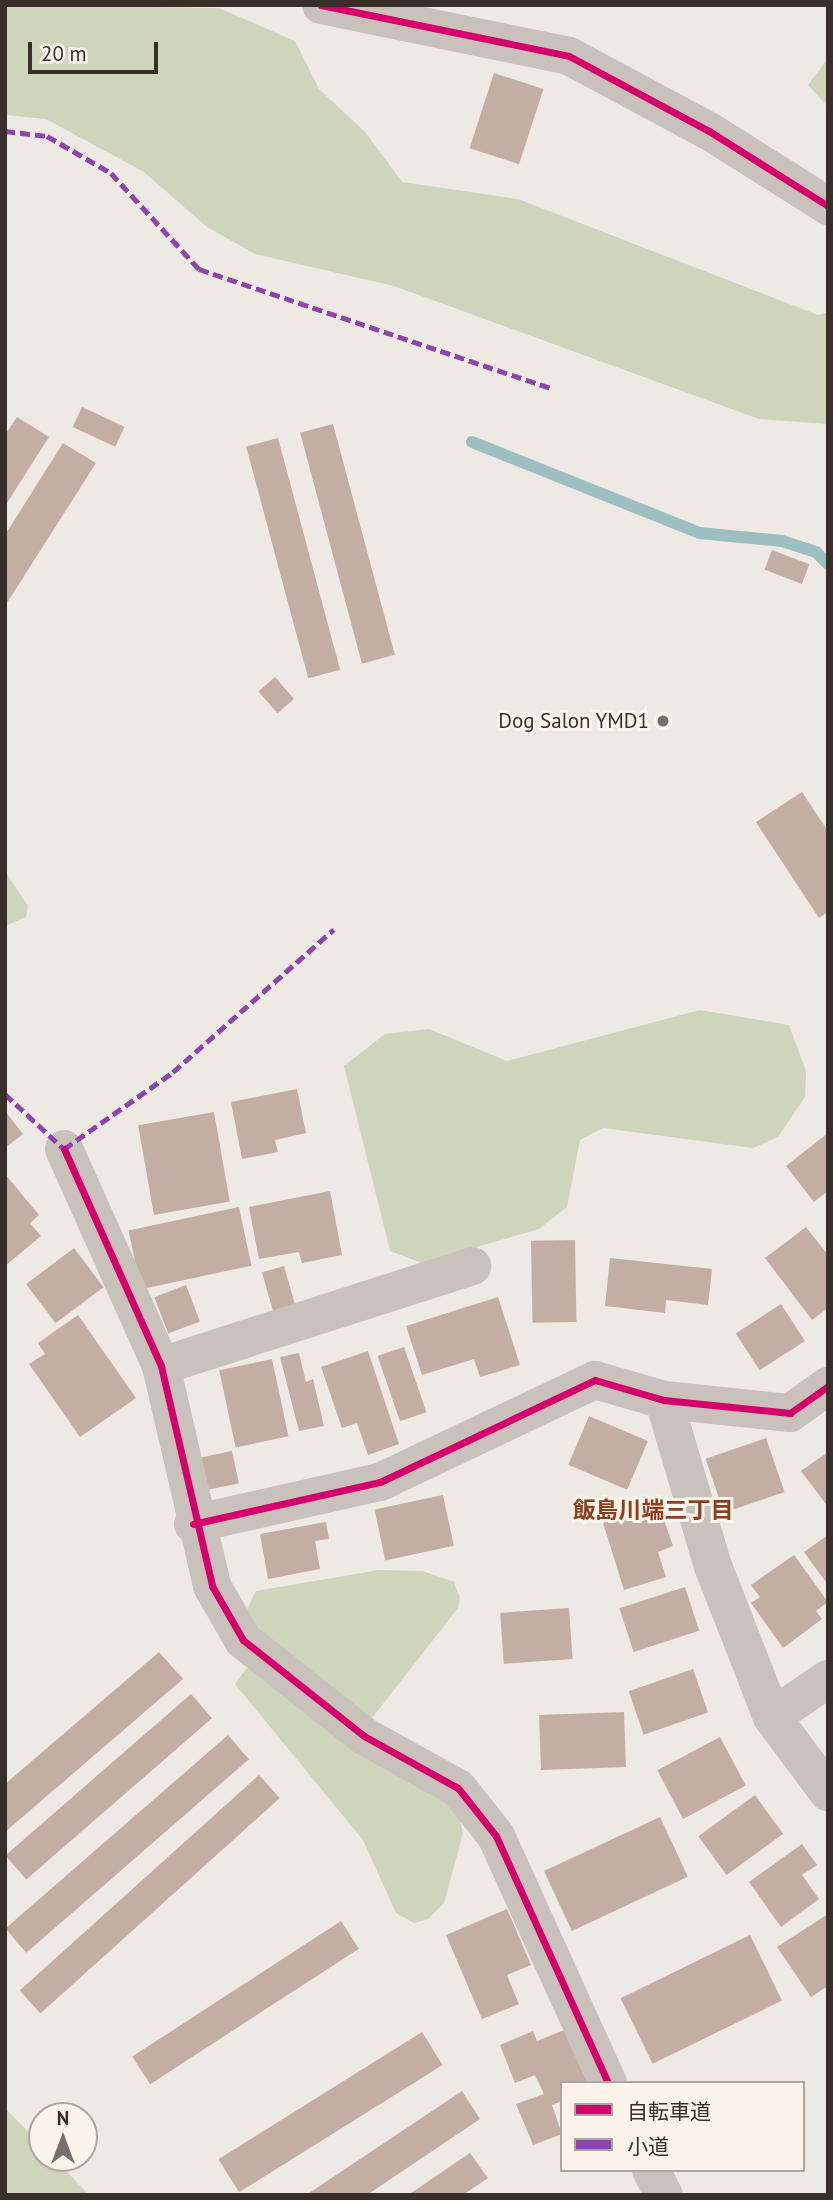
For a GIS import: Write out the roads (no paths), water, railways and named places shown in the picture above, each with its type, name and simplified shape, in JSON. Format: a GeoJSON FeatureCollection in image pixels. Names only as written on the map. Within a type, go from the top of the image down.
{"type":"FeatureCollection","features":[{"type":"Feature","properties":{"kind":"street"},"geometry":{"type":"LineString","coordinates":[[321,5],[569,57],[709,131],[828,206]]}},
{"type":"Feature","properties":{"kind":"street"},"geometry":{"type":"LineString","coordinates":[[64,1149],[161,1366],[193,1524],[212,1586],[243,1640],[364,1736],[458,1788],[496,1836],[607,2081]]}},
{"type":"Feature","properties":{"kind":"street"},"geometry":{"type":"LineString","coordinates":[[161,1366],[471,1266]]}},
{"type":"Feature","properties":{"kind":"street"},"geometry":{"type":"LineString","coordinates":[[193,1524],[380,1482],[595,1380],[664,1400],[790,1413],[828,1386]]}},
{"type":"Feature","properties":{"kind":"street"},"geometry":{"type":"LineString","coordinates":[[664,1400],[713,1566],[772,1717],[828,1792]]}},
{"type":"Feature","properties":{"kind":"street"},"geometry":{"type":"LineString","coordinates":[[772,1717],[828,1679]]}},
{"type":"Feature","properties":{"kind":"street"},"geometry":{"type":"LineString","coordinates":[[652,2172],[664,2195]]}},
{"type":"Feature","properties":{"kind":"waterway"},"geometry":{"type":"LineString","coordinates":[[472,442],[699,533],[782,541],[816,552],[828,564]]}},
{"type":"Feature","properties":{"kind":"place","name":"Dog Salon YMD1"},"geometry":{"type":"Point","coordinates":[663,721]}},
{"type":"Feature","properties":{"kind":"district","name":"飯島川端三丁目"},"geometry":{"type":"Point","coordinates":[653,1510]}}]}
